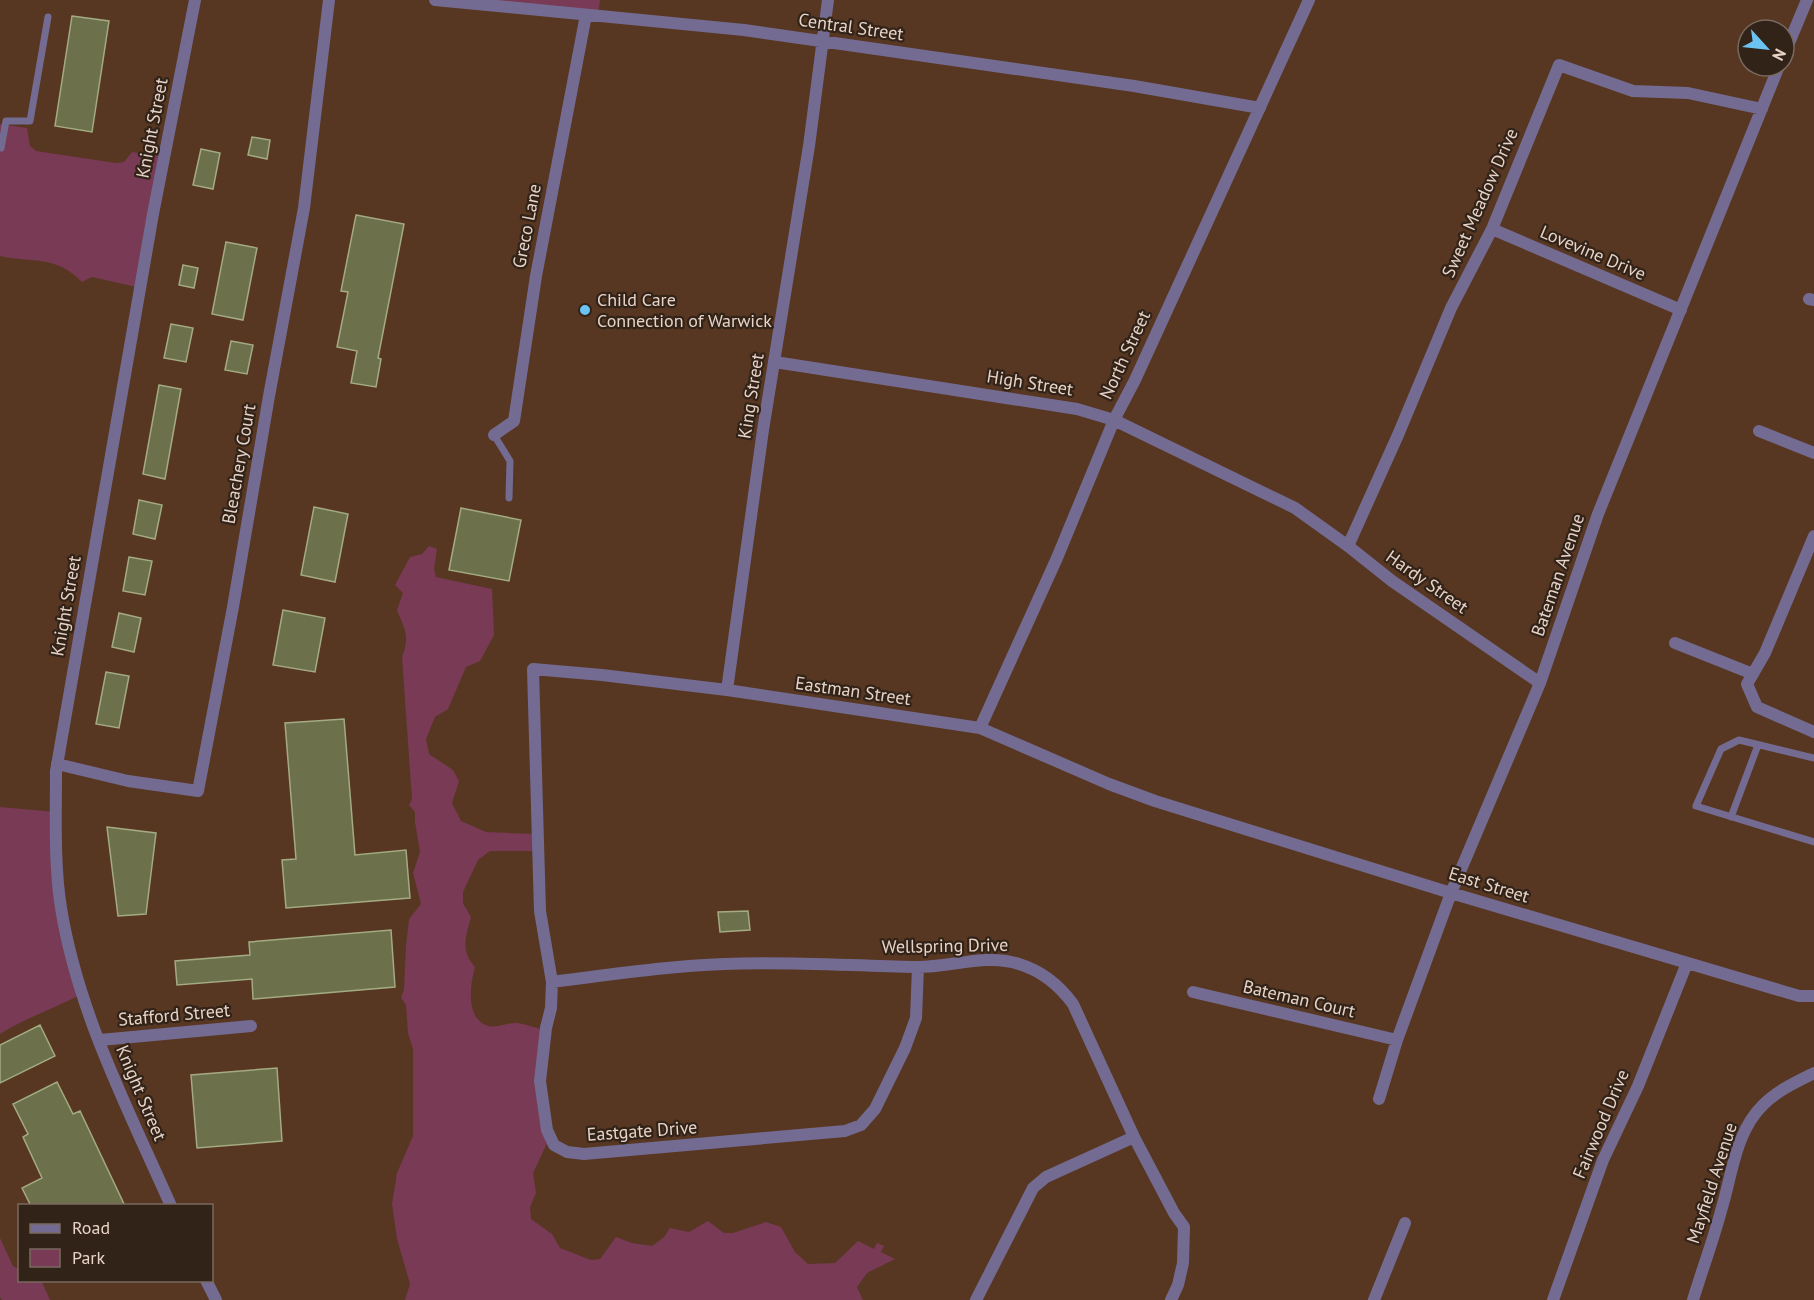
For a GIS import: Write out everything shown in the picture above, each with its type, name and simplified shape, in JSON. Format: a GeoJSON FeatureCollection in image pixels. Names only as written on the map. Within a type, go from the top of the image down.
{"type":"FeatureCollection","features":[{"type":"Feature","properties":{"kind":"street","name":"Knight Street"},"geometry":{"type":"LineString","coordinates":[[170,1204],[81,993],[60,905],[56,830],[57,764],[153,214],[195,0]]}},
{"type":"Feature","properties":{"kind":"street","name":"Bleachery Court"},"geometry":{"type":"LineString","coordinates":[[57,764],[128,781],[198,791],[304,208],[329,0]]}},
{"type":"Feature","properties":{"kind":"street","name":"Central Street"},"geometry":{"type":"LineString","coordinates":[[435,0],[744,30],[1134,86],[1260,108]]}},
{"type":"Feature","properties":{"kind":"street","name":"King Street"},"geometry":{"type":"LineString","coordinates":[[727,690],[762,441],[809,146],[828,0]]}},
{"type":"Feature","properties":{"kind":"street","name":"North Street"},"geometry":{"type":"LineString","coordinates":[[980,728],[1057,558],[1114,420],[1135,380],[1309,0]]}},
{"type":"Feature","properties":{"kind":"street"},"geometry":{"type":"LineString","coordinates":[[1796,26],[1807,0]]}},
{"type":"Feature","properties":{"kind":"street","name":"Greco Lane"},"geometry":{"type":"LineString","coordinates":[[494,435],[514,421],[536,276],[586,15]]}},
{"type":"Feature","properties":{"kind":"street","name":"Sweet Meadow Drive"},"geometry":{"type":"LineString","coordinates":[[1348,546],[1398,435],[1451,308],[1492,229],[1559,65],[1634,91],[1688,93],[1762,109]]}},
{"type":"Feature","properties":{"kind":"street","name":"Bateman Avenue"},"geometry":{"type":"LineString","coordinates":[[1379,1099],[1397,1040],[1451,892],[1540,683],[1598,514],[1774,78]]}},
{"type":"Feature","properties":{"kind":"street","name":"Lovevine Drive"},"geometry":{"type":"LineString","coordinates":[[1492,229],[1681,310]]}},
{"type":"Feature","properties":{"kind":"street","name":"High Street"},"geometry":{"type":"LineString","coordinates":[[775,362],[1077,409],[1114,420],[1294,508]]}},
{"type":"Feature","properties":{"kind":"street"},"geometry":{"type":"LineString","coordinates":[[1759,431],[1814,453]]}},
{"type":"Feature","properties":{"kind":"street","name":"Hardy Street"},"geometry":{"type":"LineString","coordinates":[[1294,508],[1392,581],[1540,683]]}},
{"type":"Feature","properties":{"kind":"street"},"geometry":{"type":"LineString","coordinates":[[1814,536],[1765,653],[1747,684],[1757,707],[1814,732]]}},
{"type":"Feature","properties":{"kind":"street"},"geometry":{"type":"LineString","coordinates":[[1675,643],[1753,674]]}},
{"type":"Feature","properties":{"kind":"street","name":"Eastman Street"},"geometry":{"type":"LineString","coordinates":[[533,669],[727,690],[980,728],[1109,784],[1155,801]]}},
{"type":"Feature","properties":{"kind":"street","name":"Eastgate Drive"},"geometry":{"type":"LineString","coordinates":[[533,669],[540,911],[552,982],[551,1008],[546,1028],[540,1081],[547,1130],[554,1145],[567,1152],[584,1154],[824,1134],[845,1131],[861,1125],[875,1109],[905,1048],[916,1018],[918,967]]}},
{"type":"Feature","properties":{"kind":"street","name":"East Street"},"geometry":{"type":"LineString","coordinates":[[1155,801],[1687,963],[1799,996],[1814,996]]}},
{"type":"Feature","properties":{"kind":"street","name":"Wellspring Drive"},"geometry":{"type":"LineString","coordinates":[[552,982],[647,970],[723,964],[828,963],[918,967],[999,960],[1019,964],[1039,972],[1053,982],[1073,1004],[1134,1137],[1174,1213],[1184,1227],[1183,1263],[1178,1285],[1171,1300]]}},
{"type":"Feature","properties":{"kind":"street","name":"Fairwood Drive"},"geometry":{"type":"LineString","coordinates":[[1553,1300],[1603,1160],[1638,1086],[1687,963]]}},
{"type":"Feature","properties":{"kind":"street","name":"Bateman Court"},"geometry":{"type":"LineString","coordinates":[[1192,992],[1397,1040]]}},
{"type":"Feature","properties":{"kind":"street","name":"Stafford Street"},"geometry":{"type":"LineString","coordinates":[[100,1040],[251,1026]]}},
{"type":"Feature","properties":{"kind":"street","name":"Mayfield Avenue"},"geometry":{"type":"LineString","coordinates":[[1694,1300],[1722,1210],[1738,1148],[1748,1124],[1762,1106],[1781,1089],[1814,1073]]}},
{"type":"Feature","properties":{"kind":"street"},"geometry":{"type":"LineString","coordinates":[[976,1300],[1033,1188],[1046,1177],[1134,1137]]}},
{"type":"Feature","properties":{"kind":"street"},"geometry":{"type":"LineString","coordinates":[[1374,1300],[1405,1223]]}},
{"type":"Feature","properties":{"kind":"street"},"geometry":{"type":"LineString","coordinates":[[207,1282],[216,1300]]}},
{"type":"Feature","properties":{"kind":"lane"},"geometry":{"type":"LineString","coordinates":[[1,148],[6,122],[30,121],[48,17]]}},
{"type":"Feature","properties":{"kind":"lane"},"geometry":{"type":"LineString","coordinates":[[494,435],[510,461],[509,498]]}},
{"type":"Feature","properties":{"kind":"lane"},"geometry":{"type":"LineString","coordinates":[[1814,758],[1739,740],[1720,749],[1696,806],[1814,842]]}},
{"type":"Feature","properties":{"kind":"lane"},"geometry":{"type":"LineString","coordinates":[[1731,817],[1758,745]]}},
{"type":"Feature","properties":{"kind":"green space"},"geometry":{"type":"Polygon","coordinates":[[[482,0],[600,0],[598,15],[482,0]]]}},
{"type":"Feature","properties":{"kind":"green space"},"geometry":{"type":"Polygon","coordinates":[[[0,124],[27,128],[30,146],[36,151],[116,163],[124,162],[132,152],[166,157],[141,288],[92,277],[82,282],[72,273],[53,264],[0,256],[0,124]]]}},
{"type":"Feature","properties":{"kind":"green space"},"geometry":{"type":"Polygon","coordinates":[[[429,546],[437,549],[434,569],[436,577],[492,589],[494,635],[480,661],[466,667],[448,709],[435,717],[426,739],[429,754],[453,770],[459,781],[452,803],[461,821],[486,832],[536,834],[536,851],[490,851],[478,860],[463,892],[463,903],[471,917],[466,949],[475,967],[471,1001],[476,1017],[489,1026],[517,1023],[545,1030],[540,1086],[550,1137],[533,1173],[536,1193],[530,1207],[531,1219],[552,1234],[560,1248],[591,1260],[600,1259],[616,1237],[632,1243],[652,1246],[664,1237],[670,1228],[689,1232],[708,1221],[724,1233],[733,1233],[766,1222],[781,1227],[795,1252],[808,1264],[835,1263],[858,1241],[874,1249],[877,1243],[884,1246],[881,1252],[895,1259],[867,1273],[857,1287],[863,1300],[405,1300],[410,1284],[397,1239],[392,1204],[397,1173],[413,1136],[413,1049],[408,1033],[406,1005],[401,998],[404,989],[409,919],[421,904],[413,873],[420,852],[415,812],[409,805],[412,799],[402,657],[406,638],[397,610],[403,593],[395,585],[410,557],[422,554],[429,546]]]}},
{"type":"Feature","properties":{"kind":"green space"},"geometry":{"type":"Polygon","coordinates":[[[0,807],[56,812],[61,900],[82,994],[0,1034],[0,807]]]}},
{"type":"Feature","properties":{"kind":"green space"},"geometry":{"type":"Polygon","coordinates":[[[0,1238],[13,1266],[18,1268],[18,1282],[42,1282],[50,1300],[2,1300],[0,1297],[0,1238]]]}},
{"type":"Feature","properties":{"kind":"building"},"geometry":{"type":"Polygon","coordinates":[[[72,16],[109,21],[92,132],[55,126],[72,16]]]}},
{"type":"Feature","properties":{"kind":"building"},"geometry":{"type":"Polygon","coordinates":[[[252,137],[270,140],[267,159],[248,155],[252,137]]]}},
{"type":"Feature","properties":{"kind":"building"},"geometry":{"type":"Polygon","coordinates":[[[201,149],[220,153],[213,189],[193,185],[201,149]]]}},
{"type":"Feature","properties":{"kind":"building"},"geometry":{"type":"Polygon","coordinates":[[[356,215],[404,224],[378,358],[381,359],[376,387],[351,383],[357,351],[337,347],[348,292],[341,291],[356,215]]]}},
{"type":"Feature","properties":{"kind":"building"},"geometry":{"type":"Polygon","coordinates":[[[226,242],[257,248],[243,320],[212,314],[226,242]]]}},
{"type":"Feature","properties":{"kind":"building"},"geometry":{"type":"Polygon","coordinates":[[[183,265],[198,268],[194,288],[179,285],[183,265]]]}},
{"type":"Feature","properties":{"kind":"building"},"geometry":{"type":"Polygon","coordinates":[[[171,324],[193,328],[186,362],[164,358],[171,324]]]}},
{"type":"Feature","properties":{"kind":"building"},"geometry":{"type":"Polygon","coordinates":[[[231,341],[253,345],[247,374],[225,370],[231,341]]]}},
{"type":"Feature","properties":{"kind":"building"},"geometry":{"type":"Polygon","coordinates":[[[159,385],[181,389],[165,479],[143,474],[159,385]]]}},
{"type":"Feature","properties":{"kind":"building"},"geometry":{"type":"Polygon","coordinates":[[[139,500],[162,505],[155,539],[133,534],[139,500]]]}},
{"type":"Feature","properties":{"kind":"building"},"geometry":{"type":"Polygon","coordinates":[[[314,507],[348,514],[335,582],[301,575],[314,507]]]}},
{"type":"Feature","properties":{"kind":"building"},"geometry":{"type":"Polygon","coordinates":[[[461,508],[521,520],[509,581],[449,570],[461,508]]]}},
{"type":"Feature","properties":{"kind":"building"},"geometry":{"type":"Polygon","coordinates":[[[129,557],[152,561],[145,595],[123,591],[129,557]]]}},
{"type":"Feature","properties":{"kind":"building"},"geometry":{"type":"Polygon","coordinates":[[[283,610],[325,618],[315,672],[273,665],[283,610]]]}},
{"type":"Feature","properties":{"kind":"building"},"geometry":{"type":"Polygon","coordinates":[[[119,613],[141,618],[134,652],[112,647],[119,613]]]}},
{"type":"Feature","properties":{"kind":"building"},"geometry":{"type":"Polygon","coordinates":[[[106,672],[129,676],[119,728],[96,724],[106,672]]]}},
{"type":"Feature","properties":{"kind":"building"},"geometry":{"type":"Polygon","coordinates":[[[344,719],[355,855],[406,850],[410,898],[286,908],[282,860],[296,859],[285,723],[344,719]]]}},
{"type":"Feature","properties":{"kind":"building"},"geometry":{"type":"Polygon","coordinates":[[[107,827],[156,833],[146,914],[118,916],[107,827]]]}},
{"type":"Feature","properties":{"kind":"building"},"geometry":{"type":"Polygon","coordinates":[[[748,911],[750,930],[720,932],[718,912],[748,911]]]}},
{"type":"Feature","properties":{"kind":"building"},"geometry":{"type":"Polygon","coordinates":[[[391,930],[395,987],[253,999],[252,979],[177,985],[175,961],[250,955],[249,942],[391,930]]]}},
{"type":"Feature","properties":{"kind":"building"},"geometry":{"type":"Polygon","coordinates":[[[40,1025],[55,1056],[0,1083],[0,1045],[40,1025]]]}},
{"type":"Feature","properties":{"kind":"building"},"geometry":{"type":"Polygon","coordinates":[[[277,1068],[282,1141],[197,1148],[191,1075],[277,1068]]]}},
{"type":"Feature","properties":{"kind":"building"},"geometry":{"type":"Polygon","coordinates":[[[57,1082],[73,1114],[80,1111],[124,1204],[30,1204],[22,1188],[42,1178],[23,1137],[28,1134],[13,1104],[57,1082]]]}},
{"type":"Feature","properties":{"kind":"place","name":"Child Care Connection of Warwick"},"geometry":{"type":"Point","coordinates":[585,310]}}]}
